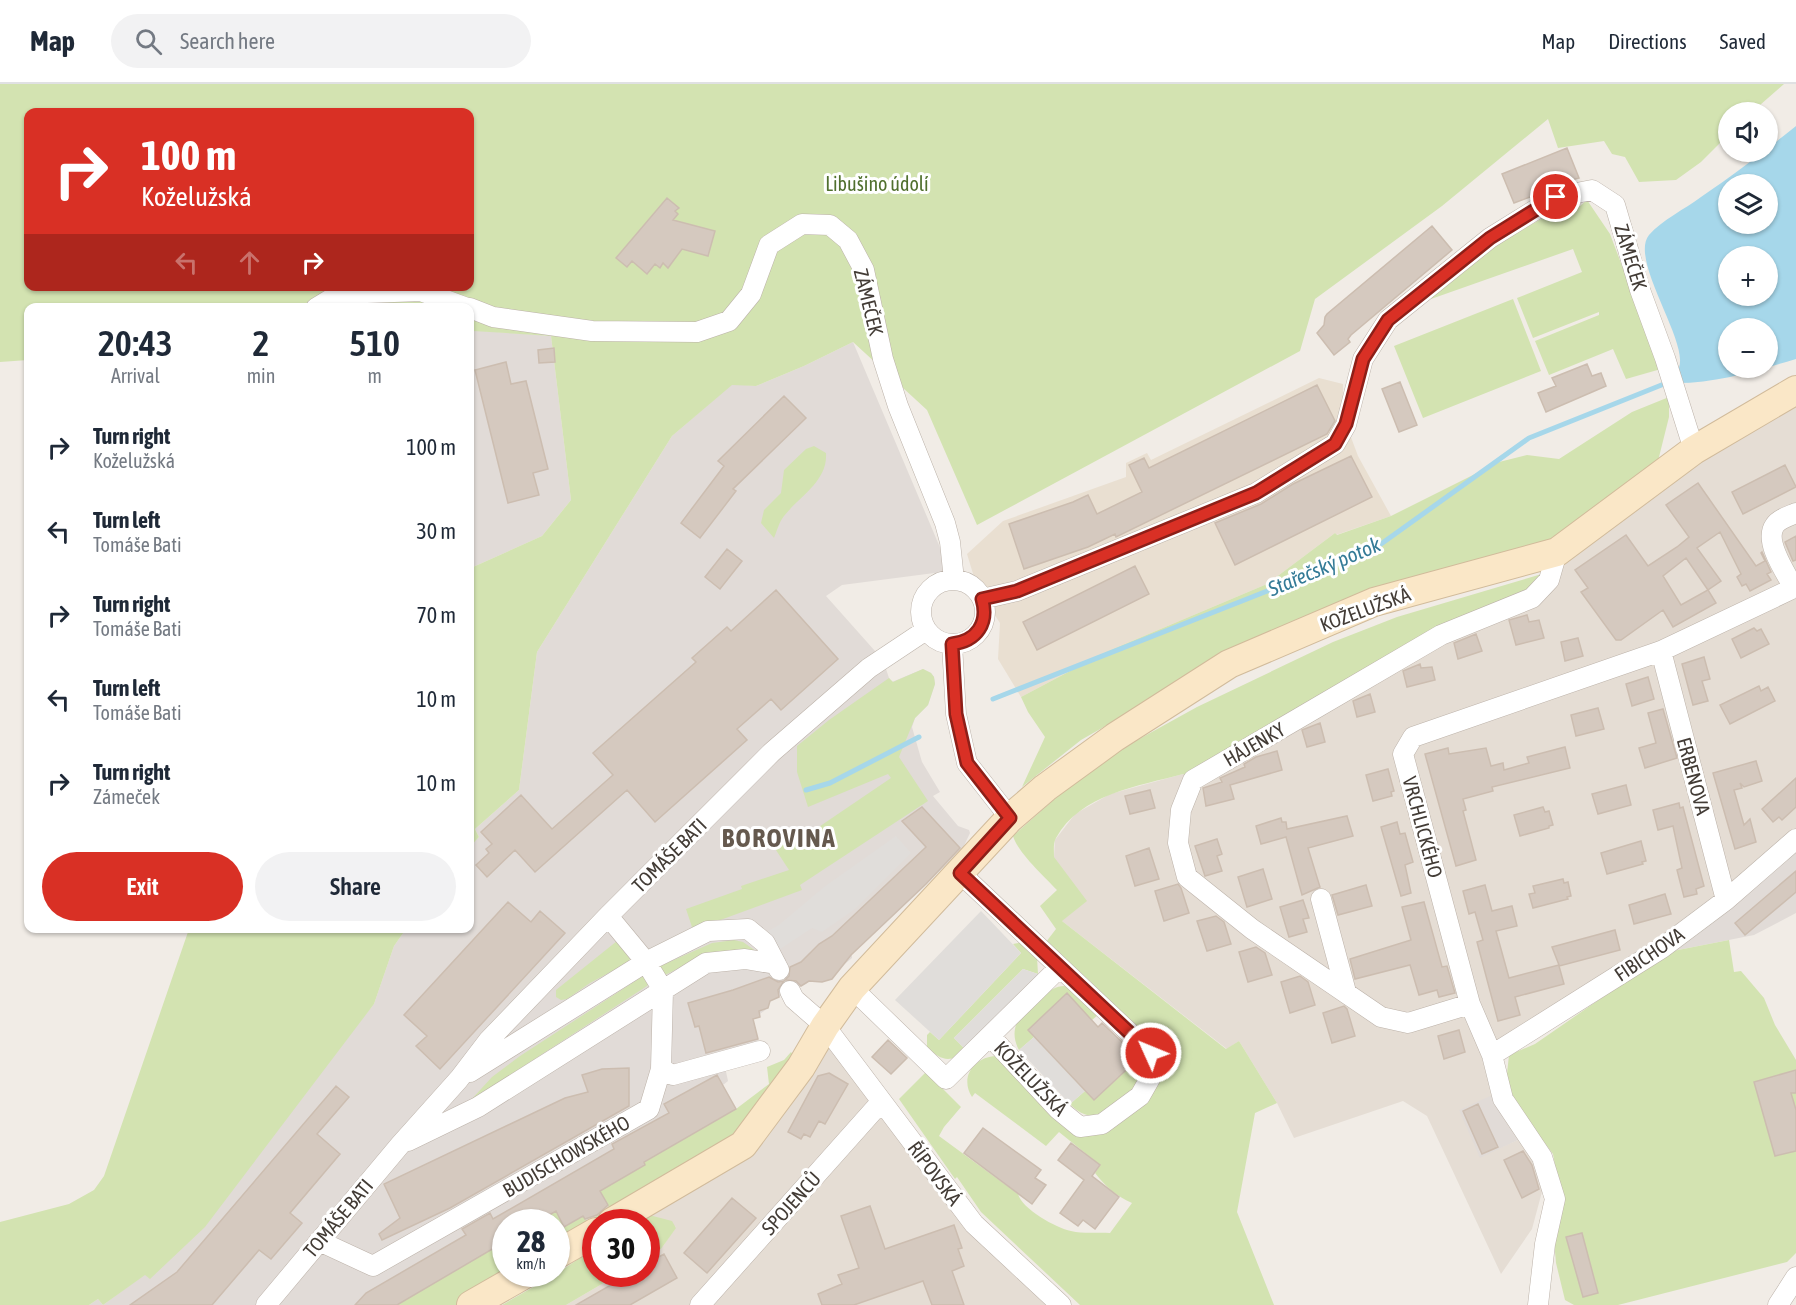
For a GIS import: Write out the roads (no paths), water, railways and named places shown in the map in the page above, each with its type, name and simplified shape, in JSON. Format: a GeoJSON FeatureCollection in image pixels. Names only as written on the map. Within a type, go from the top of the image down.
{"type":"FeatureCollection","features":[{"type":"Feature","properties":{"kind":"main road","name":"KOŽELUŽSKÁ"},"geometry":{"type":"LineString","coordinates":[[634,1209],[743,1145],[801,1067],[825,1026],[852,988],[1010,818],[1045,788],[1115,737],[1229,664],[1374,602],[1557,552],[1694,450],[1796,390]]}},
{"type":"Feature","properties":{"kind":"main road"},"geometry":{"type":"LineString","coordinates":[[471,1305],[502,1287]]}},
{"type":"Feature","properties":{"kind":"street","name":"ZÁMEČEK"},"geometry":{"type":"LineString","coordinates":[[982,599],[1017,591],[1256,493],[1335,444],[1346,424],[1363,359],[1388,320],[1490,238],[1556,197],[1592,190],[1616,205],[1640,290],[1665,358],[1694,450]]}},
{"type":"Feature","properties":{"kind":"street","name":"ZÁMEČEK"},"geometry":{"type":"LineString","coordinates":[[474,310],[492,317],[592,331],[697,332],[729,321],[751,294],[769,245],[802,224],[830,225],[848,240],[864,270],[883,359],[895,396],[945,523],[950,542],[954,580]]}},
{"type":"Feature","properties":{"kind":"street","name":"ZÁMEČEK"},"geometry":{"type":"LineString","coordinates":[[324,303],[339,294],[420,291],[454,303]]}},
{"type":"Feature","properties":{"kind":"street","name":"VRCHLICKÉHO"},"geometry":{"type":"LineString","coordinates":[[1538,1305],[1545,1244],[1555,1199],[1542,1157],[1503,1099],[1492,1055],[1470,1004],[1403,754],[1413,737],[1661,651],[1795,588],[1772,547],[1771,534],[1775,525],[1796,513]]}},
{"type":"Feature","properties":{"kind":"street","name":"HÁJENKY"},"geometry":{"type":"LineString","coordinates":[[1470,1004],[1408,1023],[1381,1017],[1252,929],[1187,877],[1178,843],[1181,810],[1193,780],[1441,635],[1532,598],[1549,580],[1557,552]]}},
{"type":"Feature","properties":{"kind":"street"},"geometry":{"type":"LineString","coordinates":[[954,580],[970,585],[982,599],[985,609],[980,630],[972,638],[962,643],[952,644],[933,637],[921,620],[924,598],[930,589],[939,583],[954,580]]}},
{"type":"Feature","properties":{"kind":"street","name":"TOMÁŠE BATI"},"geometry":{"type":"LineString","coordinates":[[266,1305],[488,1041],[608,916],[772,752],[869,668],[926,630]]}},
{"type":"Feature","properties":{"kind":"street"},"geometry":{"type":"LineString","coordinates":[[952,644],[956,714],[967,763],[1010,818]]}},
{"type":"Feature","properties":{"kind":"street","name":"ERBENOVA"},"geometry":{"type":"LineString","coordinates":[[1661,651],[1726,900]]}},
{"type":"Feature","properties":{"kind":"street","name":"FIBICHOVA"},"geometry":{"type":"LineString","coordinates":[[1492,1055],[1662,948],[1726,900],[1796,839]]}},
{"type":"Feature","properties":{"kind":"street","name":"KOŽELUŽSKÁ"},"geometry":{"type":"LineString","coordinates":[[960,873],[1151,1053],[1152,1075],[1140,1096],[1102,1124],[1080,1127],[1058,1109],[990,1036]]}},
{"type":"Feature","properties":{"kind":"street"},"geometry":{"type":"LineString","coordinates":[[1321,898],[1346,992]]}},
{"type":"Feature","properties":{"kind":"street"},"geometry":{"type":"LineString","coordinates":[[608,916],[646,962],[663,990],[661,1069],[673,1075],[760,1051]]}},
{"type":"Feature","properties":{"kind":"street","name":"TOMÁŠE BATI"},"geometry":{"type":"LineString","coordinates":[[459,1078],[646,962],[708,931],[748,929],[765,943],[778,968],[745,959],[706,963],[663,990]]}},
{"type":"Feature","properties":{"kind":"street","name":"KOŽELUŽSKÁ"},"geometry":{"type":"LineString","coordinates":[[852,988],[946,1079],[1059,968]]}},
{"type":"Feature","properties":{"kind":"street"},"geometry":{"type":"LineString","coordinates":[[400,1145],[478,1107],[663,990]]}},
{"type":"Feature","properties":{"kind":"street"},"geometry":{"type":"LineString","coordinates":[[790,992],[794,999],[825,1026]]}},
{"type":"Feature","properties":{"kind":"street","name":"ŘÍPOVSKÁ"},"geometry":{"type":"LineString","coordinates":[[825,1026],[974,1224],[1060,1305]]}},
{"type":"Feature","properties":{"kind":"street","name":"BUDISCHOWSKÉHO"},"geometry":{"type":"LineString","coordinates":[[320,1241],[373,1266],[649,1109],[661,1069]]}},
{"type":"Feature","properties":{"kind":"street","name":"SPOJENCŮ"},"geometry":{"type":"LineString","coordinates":[[700,1305],[881,1102]]}},
{"type":"Feature","properties":{"kind":"street"},"geometry":{"type":"LineString","coordinates":[[1778,1305],[1796,1277]]}},
{"type":"Feature","properties":{"kind":"water"},"geometry":{"type":"Polygon","coordinates":[[[1796,126],[1796,359],[1778,364],[1778,318],[1718,318],[1718,378],[1724,378],[1672,383],[1680,365],[1678,349],[1646,260],[1645,246],[1649,235],[1718,185],[1718,234],[1778,234],[1778,174],[1734,174],[1750,162],[1778,162],[1778,140],[1796,126]]]}},
{"type":"Feature","properties":{"kind":"waterway","name":"Stařečský potok"},"geometry":{"type":"LineString","coordinates":[[993,699],[1374,549],[1529,438],[1669,382]]}},
{"type":"Feature","properties":{"kind":"waterway","name":"Stařečský potok"},"geometry":{"type":"LineString","coordinates":[[806,790],[830,783],[919,737]]}},
{"type":"Feature","properties":{"kind":"district","name":"BOROVINA"},"geometry":{"type":"Point","coordinates":[779,838]}},
{"type":"Feature","properties":{"kind":"park label","name":"Libušino údolí"},"geometry":{"type":"Point","coordinates":[877,183]}}]}
